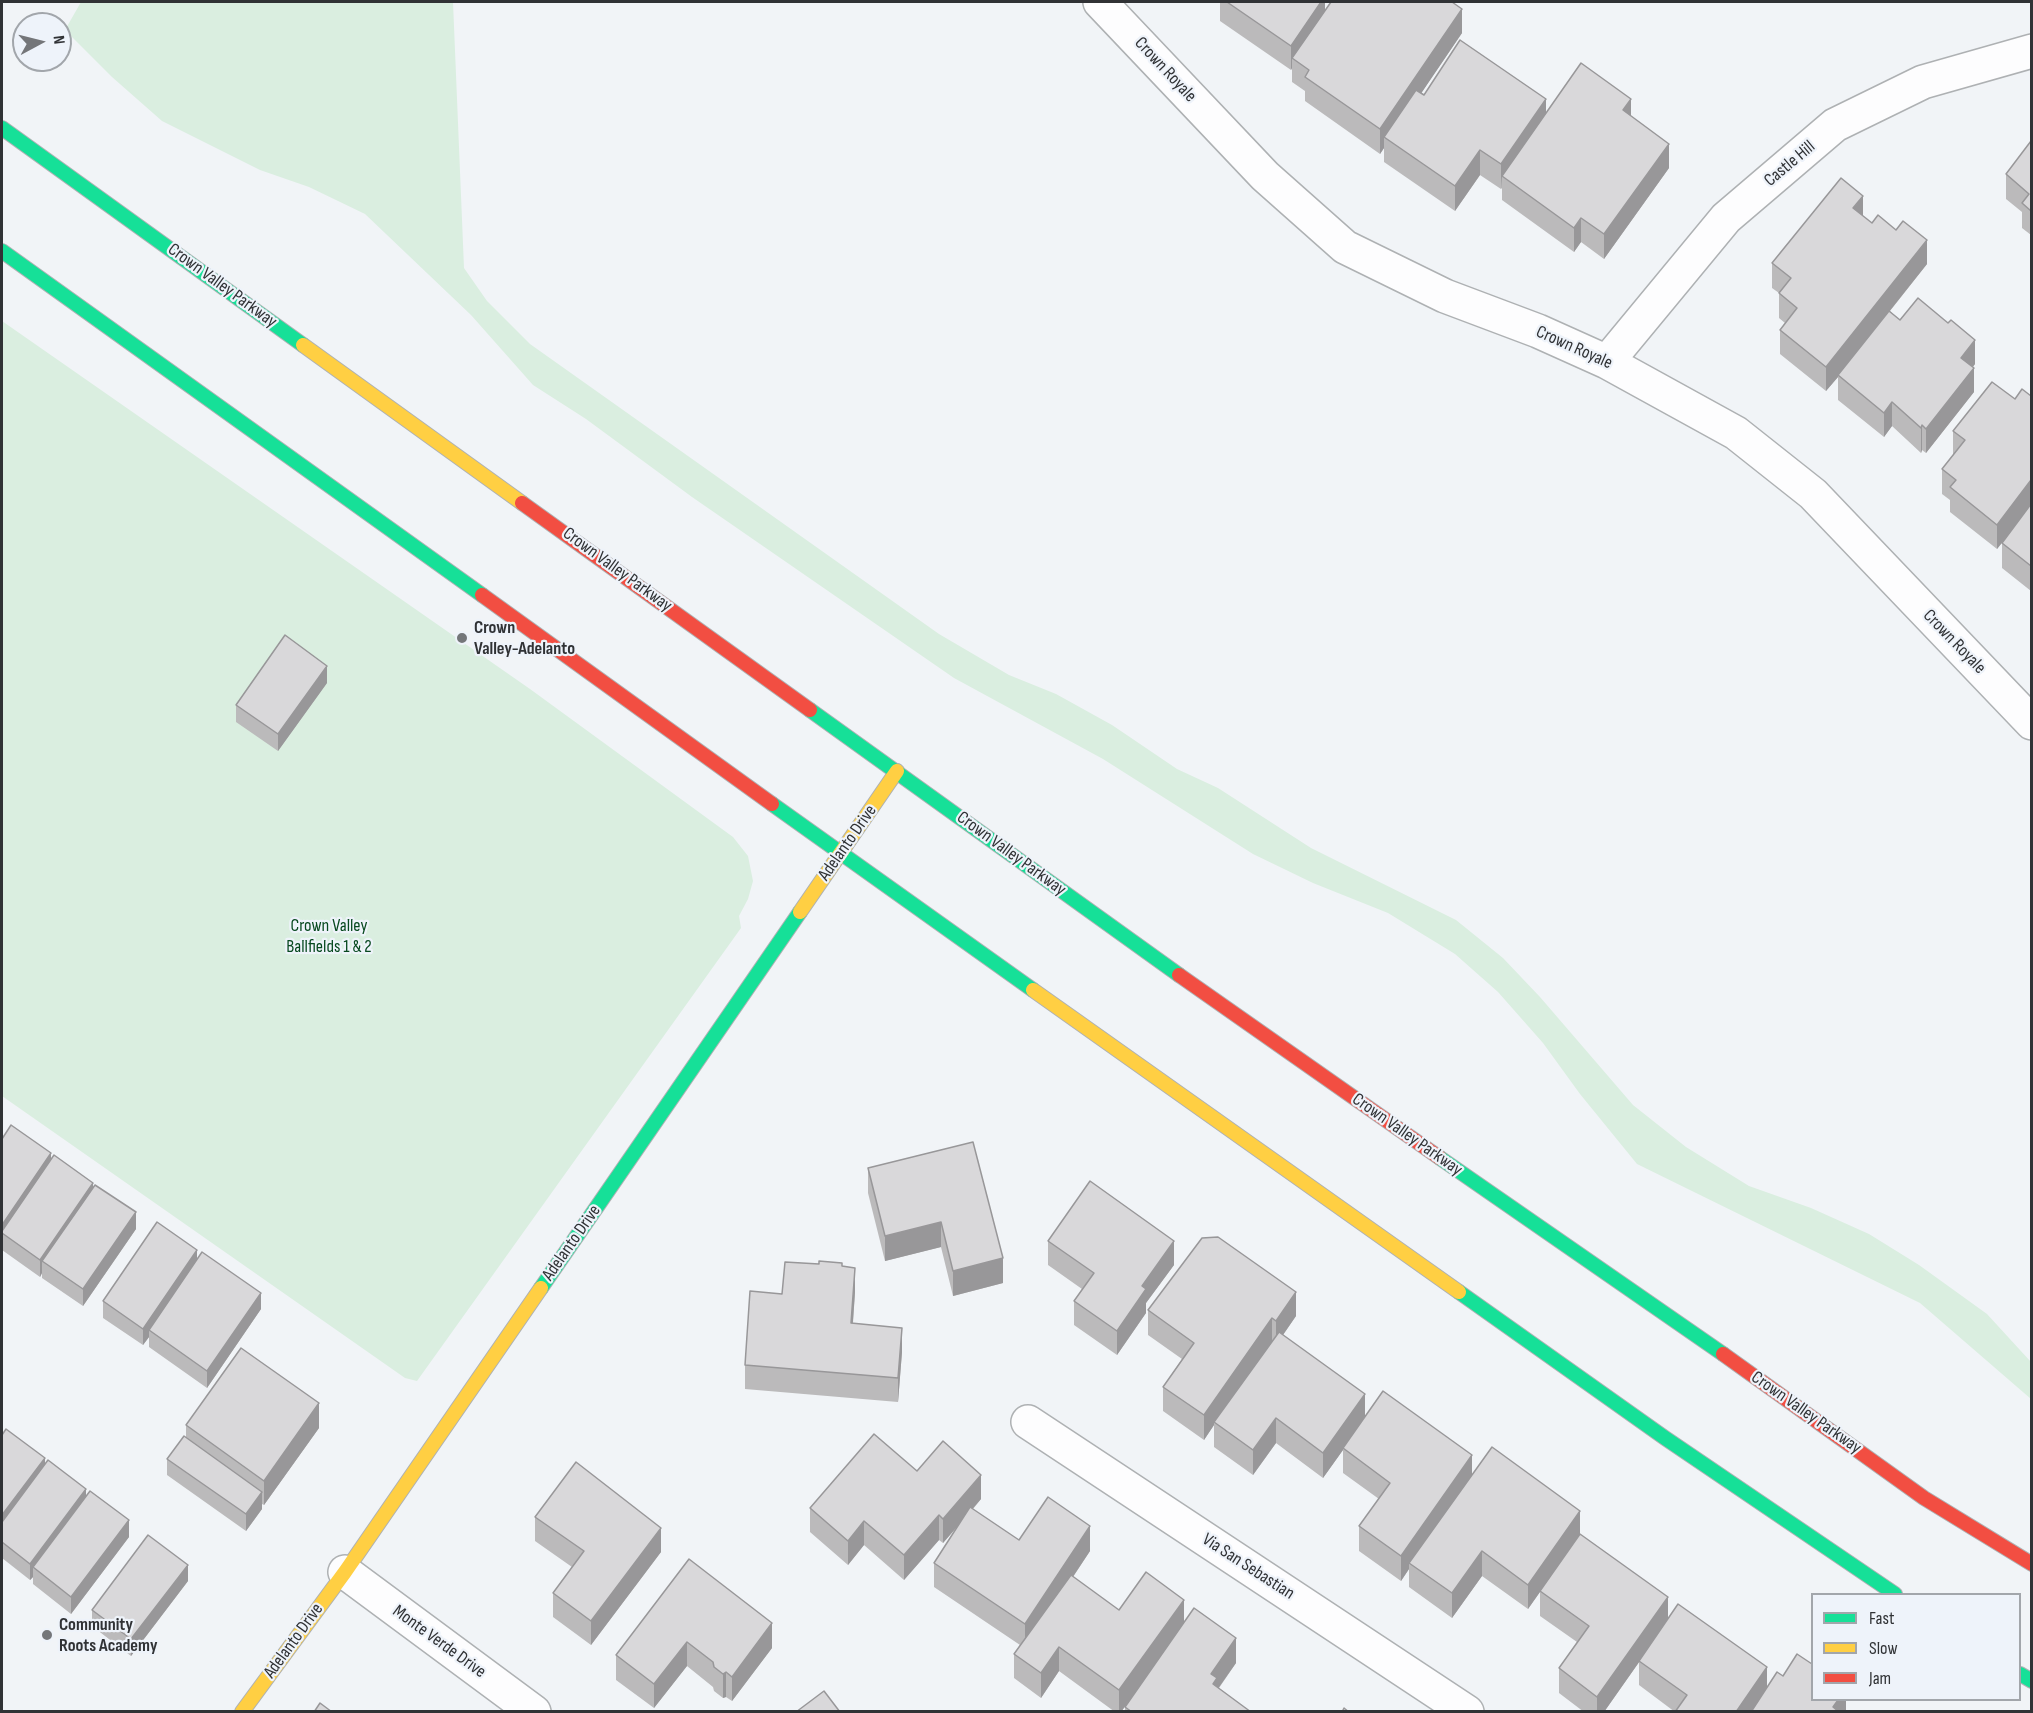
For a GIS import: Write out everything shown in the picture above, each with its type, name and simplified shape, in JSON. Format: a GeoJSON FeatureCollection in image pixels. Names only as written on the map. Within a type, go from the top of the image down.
{"type":"FeatureCollection","features":[{"type":"Feature","properties":{"kind":"main road","name":"Crown Valley Parkway"},"geometry":{"type":"LineString","coordinates":[[2,128],[1240,1019],[1769,1386],[1924,1498],[2031,1564]]}},
{"type":"Feature","properties":{"kind":"main road"},"geometry":{"type":"LineString","coordinates":[[2,251],[841,853],[1665,1438],[1894,1593]]}},
{"type":"Feature","properties":{"kind":"main road","name":"Adelanto Drive"},"geometry":{"type":"LineString","coordinates":[[242,1712],[345,1572],[897,771]]}},
{"type":"Feature","properties":{"kind":"street","name":"Crown Royale"},"geometry":{"type":"LineString","coordinates":[[1100,2],[1265,176],[1345,247],[1445,297],[1538,331],[1607,362],[1736,433],[1813,494],[2031,723]]}},
{"type":"Feature","properties":{"kind":"street","name":"Castle Hill"},"geometry":{"type":"LineString","coordinates":[[1607,362],[1726,218],[1835,125],[1923,82],[2031,51]]}},
{"type":"Feature","properties":{"kind":"street","name":"Via San Sebastian"},"geometry":{"type":"LineString","coordinates":[[1028,1422],[1467,1712]]}},
{"type":"Feature","properties":{"kind":"street","name":"Monte Verde Drive"},"geometry":{"type":"LineString","coordinates":[[345,1572],[534,1712]]}},
{"type":"Feature","properties":{"kind":"green space"},"geometry":{"type":"Polygon","coordinates":[[[81,2],[453,2],[464,268],[487,301],[530,344],[939,634],[1009,675],[1056,694],[1112,725],[1177,769],[1218,788],[1311,848],[1456,920],[1503,958],[1540,997],[1633,1105],[1686,1147],[1749,1186],[1811,1208],[1869,1234],[1919,1265],[1987,1314],[2031,1362],[2031,1399],[1920,1303],[1637,1164],[1580,1094],[1543,1043],[1498,992],[1455,954],[1388,913],[1313,883],[1253,854],[1103,759],[954,678],[692,497],[586,419],[533,385],[471,315],[365,214],[309,187],[260,170],[162,121],[112,77],[72,37],[72,18],[81,2]]]}},
{"type":"Feature","properties":{"kind":"green space","name":"Crown Valley Ballfields 1 & 2"},"geometry":{"type":"Polygon","coordinates":[[[2,321],[530,689],[733,837],[748,856],[753,881],[748,899],[739,916],[741,928],[417,1381],[405,1378],[2,1096],[2,321]]]}},
{"type":"Feature","properties":{"kind":"building"},"geometry":{"type":"Polygon","coordinates":[[[1227,2],[1321,2],[1291,46],[1227,2]]]}},
{"type":"Feature","properties":{"kind":"building"},"geometry":{"type":"Polygon","coordinates":[[[1331,2],[1452,2],[1462,9],[1380,129],[1305,77],[1309,70],[1292,58],[1331,2]]]}},
{"type":"Feature","properties":{"kind":"building"},"geometry":{"type":"Polygon","coordinates":[[[1460,40],[1546,99],[1501,164],[1480,150],[1455,186],[1384,137],[1416,90],[1424,95],[1460,40]]]}},
{"type":"Feature","properties":{"kind":"building"},"geometry":{"type":"Polygon","coordinates":[[[1581,63],[1631,99],[1623,110],[1669,144],[1604,234],[1581,218],[1574,228],[1502,176],[1581,63]]]}},
{"type":"Feature","properties":{"kind":"building"},"geometry":{"type":"Polygon","coordinates":[[[2031,141],[2031,211],[2022,203],[2029,194],[2006,174],[2031,141]]]}},
{"type":"Feature","properties":{"kind":"building"},"geometry":{"type":"Polygon","coordinates":[[[1841,178],[1863,196],[1853,208],[1872,223],[1878,215],[1896,230],[1903,221],[1927,240],[1826,367],[1780,330],[1797,308],[1779,293],[1791,278],[1772,263],[1841,178]]]}},
{"type":"Feature","properties":{"kind":"building"},"geometry":{"type":"Polygon","coordinates":[[[1918,298],[1948,323],[1951,320],[1975,340],[1961,358],[1974,368],[1926,429],[1922,425],[1921,428],[1892,402],[1884,413],[1838,375],[1889,311],[1900,320],[1918,298]]]}},
{"type":"Feature","properties":{"kind":"building"},"geometry":{"type":"Polygon","coordinates":[[[1992,382],[2015,399],[2022,389],[2031,396],[2031,480],[1997,525],[1950,487],[1956,480],[1942,469],[1965,440],[1953,431],[1992,382]]]}},
{"type":"Feature","properties":{"kind":"building"},"geometry":{"type":"Polygon","coordinates":[[[2031,504],[2031,566],[2002,543],[2031,504]]]}},
{"type":"Feature","properties":{"kind":"building"},"geometry":{"type":"Polygon","coordinates":[[[285,635],[327,666],[278,734],[236,705],[285,635]]]}},
{"type":"Feature","properties":{"kind":"building"},"geometry":{"type":"Polygon","coordinates":[[[11,1125],[51,1153],[2,1225],[2,1139],[11,1125]]]}},
{"type":"Feature","properties":{"kind":"building"},"geometry":{"type":"Polygon","coordinates":[[[973,1142],[1003,1258],[953,1271],[941,1222],[885,1236],[868,1168],[973,1142]]]}},
{"type":"Feature","properties":{"kind":"building"},"geometry":{"type":"Polygon","coordinates":[[[54,1155],[93,1183],[40,1260],[2,1231],[54,1155]]]}},
{"type":"Feature","properties":{"kind":"building"},"geometry":{"type":"Polygon","coordinates":[[[1090,1181],[1174,1241],[1142,1286],[1146,1289],[1117,1331],[1074,1301],[1094,1273],[1048,1241],[1090,1181]]]}},
{"type":"Feature","properties":{"kind":"building"},"geometry":{"type":"Polygon","coordinates":[[[95,1185],[136,1212],[83,1289],[42,1261],[95,1185]]]}},
{"type":"Feature","properties":{"kind":"building"},"geometry":{"type":"Polygon","coordinates":[[[157,1222],[197,1250],[143,1329],[103,1301],[157,1222]]]}},
{"type":"Feature","properties":{"kind":"building"},"geometry":{"type":"Polygon","coordinates":[[[1218,1237],[1296,1292],[1276,1321],[1272,1318],[1204,1415],[1163,1387],[1194,1343],[1148,1310],[1202,1238],[1218,1237]]]}},
{"type":"Feature","properties":{"kind":"building"},"geometry":{"type":"Polygon","coordinates":[[[202,1252],[261,1293],[207,1371],[149,1330],[202,1252]]]}},
{"type":"Feature","properties":{"kind":"building"},"geometry":{"type":"Polygon","coordinates":[[[819,1261],[842,1263],[842,1266],[855,1268],[851,1323],[902,1328],[898,1378],[745,1365],[750,1291],[782,1294],[785,1262],[819,1264],[819,1261]]]}},
{"type":"Feature","properties":{"kind":"building"},"geometry":{"type":"Polygon","coordinates":[[[1279,1332],[1365,1394],[1323,1453],[1276,1418],[1253,1450],[1214,1422],[1279,1332]]]}},
{"type":"Feature","properties":{"kind":"building"},"geometry":{"type":"Polygon","coordinates":[[[241,1348],[319,1403],[264,1481],[186,1425],[241,1348]]]}},
{"type":"Feature","properties":{"kind":"building"},"geometry":{"type":"Polygon","coordinates":[[[1383,1391],[1472,1455],[1401,1556],[1359,1526],[1390,1483],[1343,1448],[1383,1391]]]}},
{"type":"Feature","properties":{"kind":"building"},"geometry":{"type":"Polygon","coordinates":[[[6,1429],[45,1458],[2,1515],[2,1435],[6,1429]]]}},
{"type":"Feature","properties":{"kind":"building"},"geometry":{"type":"Polygon","coordinates":[[[874,1434],[917,1471],[943,1441],[981,1475],[943,1519],[939,1515],[904,1555],[864,1521],[848,1541],[810,1508],[874,1434]]]}},
{"type":"Feature","properties":{"kind":"building"},"geometry":{"type":"Polygon","coordinates":[[[184,1436],[262,1492],[246,1514],[167,1459],[184,1436]]]}},
{"type":"Feature","properties":{"kind":"building"},"geometry":{"type":"Polygon","coordinates":[[[1492,1447],[1580,1511],[1528,1585],[1482,1551],[1452,1593],[1409,1563],[1492,1447]]]}},
{"type":"Feature","properties":{"kind":"building"},"geometry":{"type":"Polygon","coordinates":[[[48,1460],[86,1489],[30,1564],[2,1542],[2,1522],[48,1460]]]}},
{"type":"Feature","properties":{"kind":"building"},"geometry":{"type":"Polygon","coordinates":[[[576,1462],[661,1528],[591,1621],[553,1593],[584,1551],[535,1517],[576,1462]]]}},
{"type":"Feature","properties":{"kind":"building"},"geometry":{"type":"Polygon","coordinates":[[[90,1491],[129,1520],[71,1597],[33,1567],[90,1491]]]}},
{"type":"Feature","properties":{"kind":"building"},"geometry":{"type":"Polygon","coordinates":[[[1048,1497],[1090,1526],[1025,1624],[934,1563],[970,1507],[1019,1540],[1048,1497]]]}},
{"type":"Feature","properties":{"kind":"building"},"geometry":{"type":"Polygon","coordinates":[[[1580,1534],[1668,1597],[1597,1697],[1559,1668],[1589,1626],[1540,1591],[1580,1534]]]}},
{"type":"Feature","properties":{"kind":"building"},"geometry":{"type":"Polygon","coordinates":[[[148,1535],[188,1565],[131,1639],[92,1610],[148,1535]]]}},
{"type":"Feature","properties":{"kind":"building"},"geometry":{"type":"Polygon","coordinates":[[[689,1559],[772,1623],[732,1677],[714,1667],[713,1662],[687,1642],[654,1684],[616,1655],[689,1559]]]}},
{"type":"Feature","properties":{"kind":"building"},"geometry":{"type":"Polygon","coordinates":[[[1146,1572],[1184,1600],[1119,1690],[1059,1647],[1041,1673],[1014,1654],[1071,1575],[1119,1610],[1146,1572]]]}},
{"type":"Feature","properties":{"kind":"building"},"geometry":{"type":"Polygon","coordinates":[[[1678,1604],[1767,1667],[1736,1712],[1675,1712],[1687,1695],[1639,1661],[1678,1604]]]}},
{"type":"Feature","properties":{"kind":"building"},"geometry":{"type":"Polygon","coordinates":[[[1194,1608],[1236,1638],[1211,1674],[1217,1678],[1213,1684],[1251,1712],[1132,1712],[1125,1707],[1194,1608]]]}},
{"type":"Feature","properties":{"kind":"building"},"geometry":{"type":"Polygon","coordinates":[[[1797,1654],[1811,1663],[1811,1701],[1837,1701],[1833,1707],[1839,1712],[1751,1712],[1777,1672],[1783,1676],[1797,1654]]]}},
{"type":"Feature","properties":{"kind":"building"},"geometry":{"type":"Polygon","coordinates":[[[824,1691],[840,1712],[796,1712],[824,1691]]]}},
{"type":"Feature","properties":{"kind":"building"},"geometry":{"type":"Polygon","coordinates":[[[320,1703],[332,1712],[314,1712],[320,1703]]]}},
{"type":"Feature","properties":{"kind":"traffic: fast"},"geometry":{"type":"LineString","coordinates":[[2,128],[303,345]]}},
{"type":"Feature","properties":{"kind":"traffic: fast"},"geometry":{"type":"LineString","coordinates":[[2,251],[482,595]]}},
{"type":"Feature","properties":{"kind":"traffic: fast"},"geometry":{"type":"LineString","coordinates":[[810,710],[1179,975]]}},
{"type":"Feature","properties":{"kind":"traffic: fast"},"geometry":{"type":"LineString","coordinates":[[772,804],[1033,990]]}},
{"type":"Feature","properties":{"kind":"traffic: fast"},"geometry":{"type":"LineString","coordinates":[[541,1288],[800,912]]}},
{"type":"Feature","properties":{"kind":"traffic: fast"},"geometry":{"type":"LineString","coordinates":[[1440,1158],[1723,1354]]}},
{"type":"Feature","properties":{"kind":"traffic: fast"},"geometry":{"type":"LineString","coordinates":[[1459,1292],[1665,1438],[1894,1593]]}},
{"type":"Feature","properties":{"kind":"traffic: fast"},"geometry":{"type":"LineString","coordinates":[[2021,1675],[2032,1681]]}},
{"type":"Feature","properties":{"kind":"traffic: slow"},"geometry":{"type":"LineString","coordinates":[[303,345],[522,503]]}},
{"type":"Feature","properties":{"kind":"traffic: slow"},"geometry":{"type":"LineString","coordinates":[[800,912],[897,771]]}},
{"type":"Feature","properties":{"kind":"traffic: slow"},"geometry":{"type":"LineString","coordinates":[[1033,990],[1459,1292]]}},
{"type":"Feature","properties":{"kind":"traffic: slow"},"geometry":{"type":"LineString","coordinates":[[242,1712],[345,1572],[541,1288]]}},
{"type":"Feature","properties":{"kind":"traffic: jam"},"geometry":{"type":"LineString","coordinates":[[522,503],[810,710]]}},
{"type":"Feature","properties":{"kind":"traffic: jam"},"geometry":{"type":"LineString","coordinates":[[482,595],[772,804]]}},
{"type":"Feature","properties":{"kind":"traffic: jam"},"geometry":{"type":"LineString","coordinates":[[1179,975],[1440,1158]]}},
{"type":"Feature","properties":{"kind":"traffic: jam"},"geometry":{"type":"LineString","coordinates":[[1723,1354],[1924,1498],[2032,1564]]}},
{"type":"Feature","properties":{"kind":"place","name":"Crown Valley-Adelanto"},"geometry":{"type":"Point","coordinates":[462,638]}},
{"type":"Feature","properties":{"kind":"place","name":"Community Roots Academy"},"geometry":{"type":"Point","coordinates":[47,1635]}}]}
